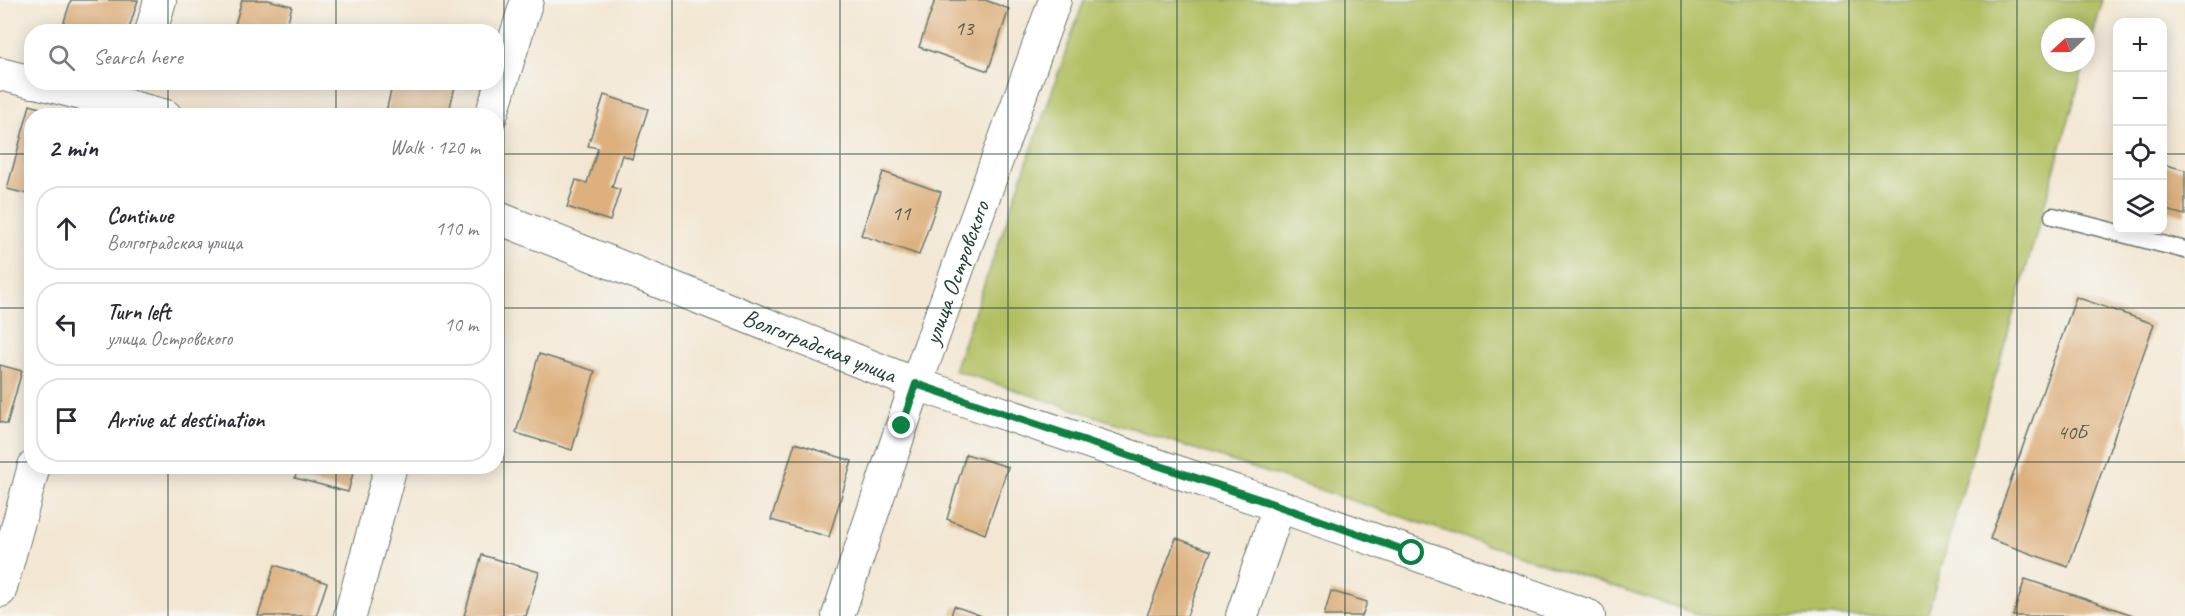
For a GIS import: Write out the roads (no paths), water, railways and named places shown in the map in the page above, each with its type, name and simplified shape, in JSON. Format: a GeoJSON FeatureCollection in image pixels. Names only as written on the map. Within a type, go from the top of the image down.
{"type":"FeatureCollection","features":[{"type":"Feature","properties":{"kind":"street"},"geometry":{"type":"LineString","coordinates":[[154,24],[160,0]]}},
{"type":"Feature","properties":{"kind":"street"},"geometry":{"type":"LineString","coordinates":[[504,74],[527,0]]}},
{"type":"Feature","properties":{"kind":"street","name":"улица Островского"},"geometry":{"type":"LineString","coordinates":[[837,616],[916,384],[1055,0]]}},
{"type":"Feature","properties":{"kind":"street"},"geometry":{"type":"LineString","coordinates":[[0,74],[24,80]]}},
{"type":"Feature","properties":{"kind":"street"},"geometry":{"type":"LineString","coordinates":[[75,90],[132,101],[148,108]]}},
{"type":"Feature","properties":{"kind":"street"},"geometry":{"type":"LineString","coordinates":[[493,108],[499,90]]}},
{"type":"Feature","properties":{"kind":"street","name":"Волгоградская улица"},"geometry":{"type":"LineString","coordinates":[[504,220],[916,384],[1279,506],[1589,616]]}},
{"type":"Feature","properties":{"kind":"street"},"geometry":{"type":"LineString","coordinates":[[0,591],[32,474]]}},
{"type":"Feature","properties":{"kind":"street"},"geometry":{"type":"LineString","coordinates":[[350,616],[389,474]]}},
{"type":"Feature","properties":{"kind":"street"},"geometry":{"type":"LineString","coordinates":[[1242,616],[1279,506]]}},
{"type":"Feature","properties":{"kind":"lane"},"geometry":{"type":"LineString","coordinates":[[2053,216],[2185,250]]}}]}
